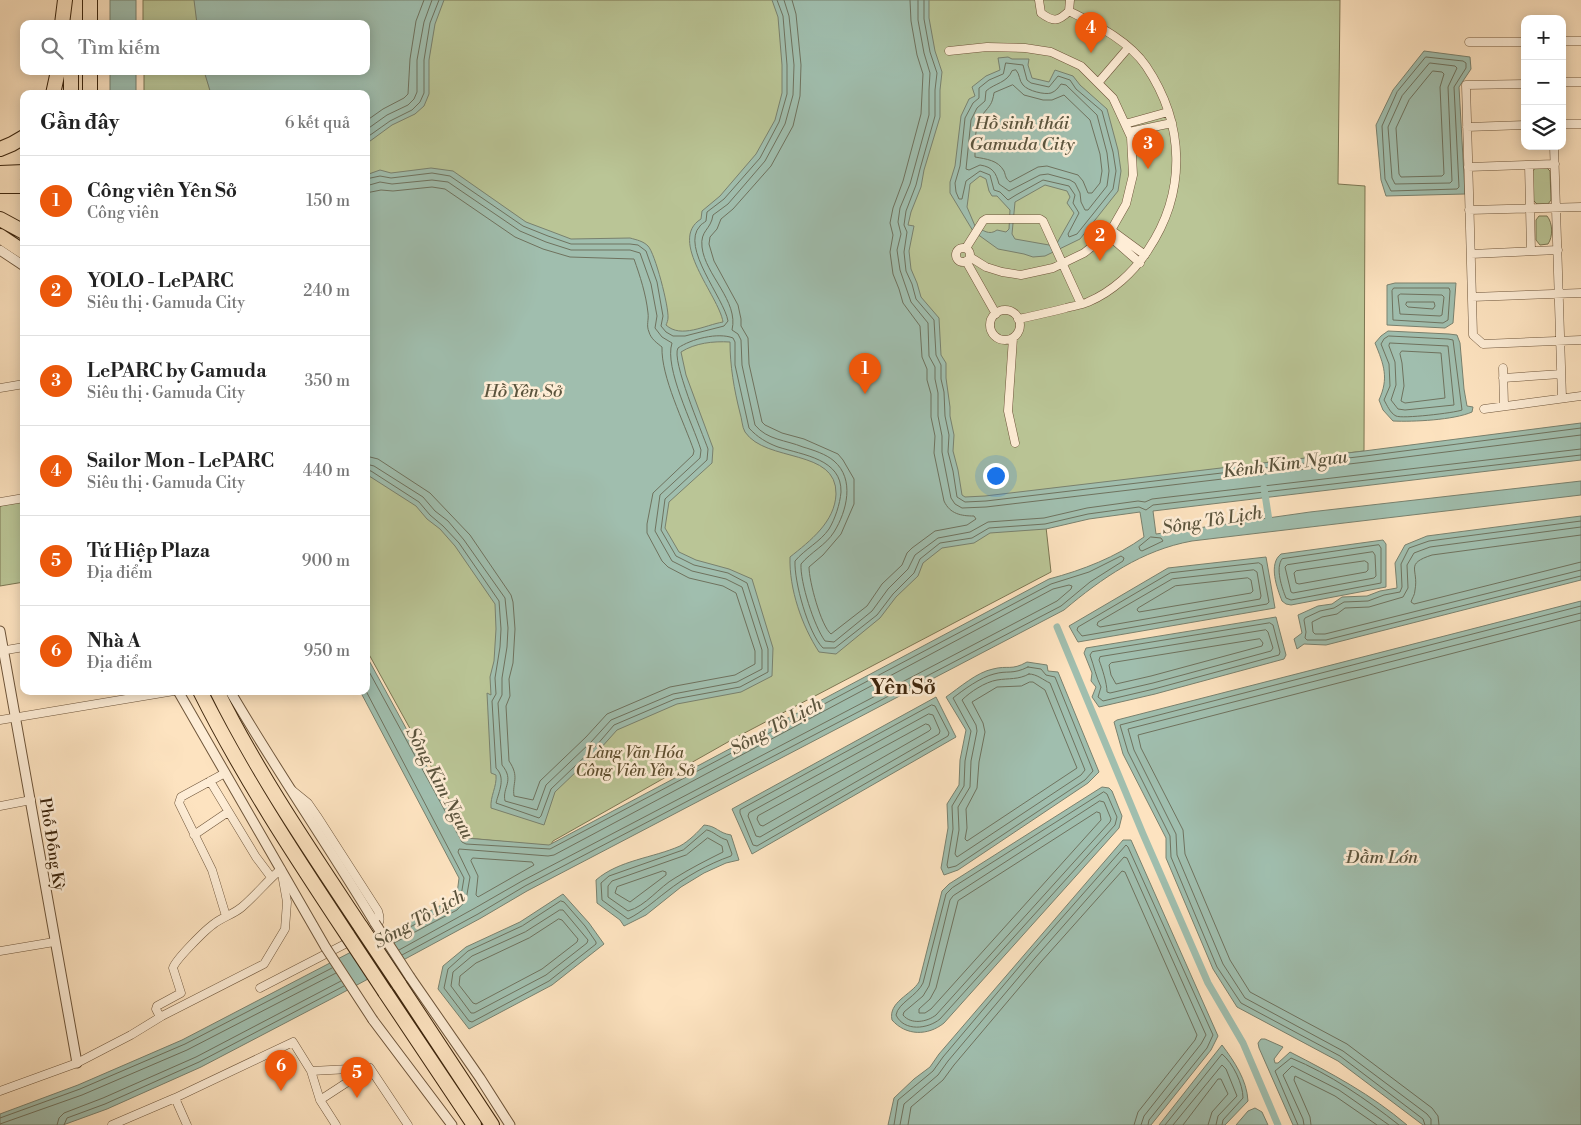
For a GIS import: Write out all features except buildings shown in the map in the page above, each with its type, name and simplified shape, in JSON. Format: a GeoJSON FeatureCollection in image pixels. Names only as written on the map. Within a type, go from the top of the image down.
{"type":"FeatureCollection","features":[{"type":"Feature","properties":{"kind":"highway"},"geometry":{"type":"LineString","coordinates":[[63,20],[66,0]]}},
{"type":"Feature","properties":{"kind":"highway"},"geometry":{"type":"LineString","coordinates":[[71,0],[71,20]]}},
{"type":"Feature","properties":{"kind":"highway"},"geometry":{"type":"LineString","coordinates":[[90,0],[90,20]]}},
{"type":"Feature","properties":{"kind":"highway"},"geometry":{"type":"LineString","coordinates":[[54,90],[57,75]]}},
{"type":"Feature","properties":{"kind":"highway"},"geometry":{"type":"LineString","coordinates":[[71,75],[71,90]]}},
{"type":"Feature","properties":{"kind":"highway"},"geometry":{"type":"LineString","coordinates":[[90,75],[90,90]]}},
{"type":"Feature","properties":{"kind":"highway"},"geometry":{"type":"LineString","coordinates":[[0,149],[20,139]]}},
{"type":"Feature","properties":{"kind":"highway"},"geometry":{"type":"LineString","coordinates":[[0,172],[20,172]]}},
{"type":"Feature","properties":{"kind":"highway"},"geometry":{"type":"LineString","coordinates":[[0,186],[20,186]]}},
{"type":"Feature","properties":{"kind":"highway"},"geometry":{"type":"LineString","coordinates":[[0,219],[20,230]]}},
{"type":"Feature","properties":{"kind":"highway"},"geometry":{"type":"LineString","coordinates":[[0,236],[20,249]]}},
{"type":"Feature","properties":{"kind":"highway"},"geometry":{"type":"LineString","coordinates":[[202,695],[226,743],[252,787],[348,936],[474,1125]]}},
{"type":"Feature","properties":{"kind":"highway"},"geometry":{"type":"LineString","coordinates":[[219,695],[233,724],[264,777],[361,927],[405,981],[492,1125]]}},
{"type":"Feature","properties":{"kind":"street"},"geometry":{"type":"LineString","coordinates":[[1039,0],[1040,13],[1050,20],[1061,19],[1069,12],[1070,0]]}},
{"type":"Feature","properties":{"kind":"street"},"geometry":{"type":"LineString","coordinates":[[1018,319],[1088,302],[1110,289],[1130,273],[1140,263],[1160,232],[1174,192],[1177,161],[1172,123],[1163,96],[1145,64],[1122,42],[1098,26],[1069,12]]}},
{"type":"Feature","properties":{"kind":"street"},"geometry":{"type":"LineString","coordinates":[[1566,41],[1581,41]]}},
{"type":"Feature","properties":{"kind":"street"},"geometry":{"type":"LineString","coordinates":[[1469,42],[1521,42]]}},
{"type":"Feature","properties":{"kind":"street"},"geometry":{"type":"LineString","coordinates":[[949,51],[987,47],[1051,52],[1081,66],[1113,98],[1129,132],[1133,175],[1126,204],[1109,232],[1084,253],[1063,263],[1053,268],[1021,275],[1002,272],[968,259],[959,261],[956,255],[959,249],[966,248],[986,219],[1040,219],[1043,221],[1053,241],[1063,263],[1081,304]]}},
{"type":"Feature","properties":{"kind":"street"},"geometry":{"type":"LineString","coordinates":[[1099,84],[1130,49]]}},
{"type":"Feature","properties":{"kind":"street"},"geometry":{"type":"LineString","coordinates":[[1566,82],[1581,82]]}},
{"type":"Feature","properties":{"kind":"street"},"geometry":{"type":"LineString","coordinates":[[1521,84],[1466,86],[1473,335],[1483,344],[1581,340]]}},
{"type":"Feature","properties":{"kind":"street"},"geometry":{"type":"LineString","coordinates":[[1125,124],[1168,112]]}},
{"type":"Feature","properties":{"kind":"street"},"geometry":{"type":"LineString","coordinates":[[1129,132],[1172,123]]}},
{"type":"Feature","properties":{"kind":"street"},"geometry":{"type":"LineString","coordinates":[[1566,124],[1581,124]]}},
{"type":"Feature","properties":{"kind":"street"},"geometry":{"type":"LineString","coordinates":[[1467,127],[1521,125]]}},
{"type":"Feature","properties":{"kind":"street"},"geometry":{"type":"LineString","coordinates":[[1554,150],[1562,398]]}},
{"type":"Feature","properties":{"kind":"street"},"geometry":{"type":"LineString","coordinates":[[1468,167],[1555,164]]}},
{"type":"Feature","properties":{"kind":"street"},"geometry":{"type":"LineString","coordinates":[[1529,165],[1532,251]]}},
{"type":"Feature","properties":{"kind":"street"},"geometry":{"type":"LineString","coordinates":[[1469,210],[1581,207]]}},
{"type":"Feature","properties":{"kind":"street"},"geometry":{"type":"LineString","coordinates":[[1109,232],[1145,255]]}},
{"type":"Feature","properties":{"kind":"street"},"geometry":{"type":"LineString","coordinates":[[1109,232],[1140,263]]}},
{"type":"Feature","properties":{"kind":"street"},"geometry":{"type":"LineString","coordinates":[[966,248],[970,253],[968,259],[996,314]]}},
{"type":"Feature","properties":{"kind":"street"},"geometry":{"type":"LineString","coordinates":[[0,250],[20,263]]}},
{"type":"Feature","properties":{"kind":"street"},"geometry":{"type":"LineString","coordinates":[[1470,254],[1558,250]]}},
{"type":"Feature","properties":{"kind":"street"},"geometry":{"type":"LineString","coordinates":[[1472,297],[1581,293]]}},
{"type":"Feature","properties":{"kind":"street"},"geometry":{"type":"LineString","coordinates":[[1013,338],[1002,340],[993,334],[991,323],[996,314],[1003,311],[1010,312],[1018,319],[1019,330],[1013,338],[1008,411],[1015,443]]}},
{"type":"Feature","properties":{"kind":"street"},"geometry":{"type":"LineString","coordinates":[[1503,368],[1504,405]]}},
{"type":"Feature","properties":{"kind":"street"},"geometry":{"type":"LineString","coordinates":[[1503,378],[1561,374]]}},
{"type":"Feature","properties":{"kind":"street"},"geometry":{"type":"LineString","coordinates":[[0,388],[20,385]]}},
{"type":"Feature","properties":{"kind":"street"},"geometry":{"type":"LineString","coordinates":[[1484,409],[1581,396]]}},
{"type":"Feature","properties":{"kind":"street"},"geometry":{"type":"LineString","coordinates":[[0,502],[20,499]]}},
{"type":"Feature","properties":{"kind":"street","name":"Phố Đống Kỳ"},"geometry":{"type":"LineString","coordinates":[[0,631],[2,651],[16,717],[54,942],[77,1062]]}},
{"type":"Feature","properties":{"kind":"street"},"geometry":{"type":"LineString","coordinates":[[2,651],[20,648]]}},
{"type":"Feature","properties":{"kind":"street"},"geometry":{"type":"LineString","coordinates":[[0,720],[151,695]]}},
{"type":"Feature","properties":{"kind":"street"},"geometry":{"type":"LineString","coordinates":[[178,695],[326,948],[373,1020],[449,1124]]}},
{"type":"Feature","properties":{"kind":"street"},"geometry":{"type":"LineString","coordinates":[[232,695],[261,745],[332,852],[374,923],[405,981],[480,1078],[510,1125]]}},
{"type":"Feature","properties":{"kind":"street"},"geometry":{"type":"LineString","coordinates":[[225,773],[181,797],[179,800],[180,806],[212,870],[226,916]]}},
{"type":"Feature","properties":{"kind":"street"},"geometry":{"type":"LineString","coordinates":[[210,781],[256,857],[271,877]]}},
{"type":"Feature","properties":{"kind":"street"},"geometry":{"type":"LineString","coordinates":[[260,988],[374,929],[380,923],[378,911],[317,816],[308,803],[291,789]]}},
{"type":"Feature","properties":{"kind":"street"},"geometry":{"type":"LineString","coordinates":[[0,806],[31,800]]}},
{"type":"Feature","properties":{"kind":"street"},"geometry":{"type":"LineString","coordinates":[[194,835],[228,812]]}},
{"type":"Feature","properties":{"kind":"street"},"geometry":{"type":"LineString","coordinates":[[160,1017],[156,1009],[157,1006],[181,993],[173,965],[214,923],[239,910],[259,893],[271,877],[281,869]]}},
{"type":"Feature","properties":{"kind":"street"},"geometry":{"type":"LineString","coordinates":[[0,1092],[77,1062],[264,964],[286,929],[287,902],[281,869]]}},
{"type":"Feature","properties":{"kind":"street"},"geometry":{"type":"LineString","coordinates":[[0,951],[54,942]]}},
{"type":"Feature","properties":{"kind":"street"},"geometry":{"type":"LineString","coordinates":[[112,1125],[175,1098],[293,1042],[311,1071],[320,1100],[336,1125]]}},
{"type":"Feature","properties":{"kind":"street"},"geometry":{"type":"LineString","coordinates":[[320,1100],[370,1068],[408,1125]]}},
{"type":"Feature","properties":{"kind":"street"},"geometry":{"type":"LineString","coordinates":[[311,1071],[350,1069],[363,1072]]}},
{"type":"Feature","properties":{"kind":"street"},"geometry":{"type":"LineString","coordinates":[[175,1098],[186,1125]]}},
{"type":"Feature","properties":{"kind":"green space","name":"Làng Văn Hóa Công Viên Yên Sở"},"geometry":{"type":"Polygon","coordinates":[[[143,0],[1340,0],[1338,184],[1365,186],[1364,451],[1042,491],[1051,572],[735,738],[553,841],[550,846],[466,838],[465,828],[370,656],[370,90],[144,90],[144,75],[370,75],[370,20],[143,20],[143,0]]]}},
{"type":"Feature","properties":{"kind":"green space"},"geometry":{"type":"Polygon","coordinates":[[[1536,167],[1546,167],[1550,171],[1551,200],[1548,204],[1537,204],[1533,200],[1532,172],[1536,167]]]}},
{"type":"Feature","properties":{"kind":"green space"},"geometry":{"type":"Polygon","coordinates":[[[1539,216],[1547,216],[1550,222],[1551,234],[1548,244],[1540,245],[1536,240],[1536,220],[1539,216]]]}},
{"type":"Feature","properties":{"kind":"green space"},"geometry":{"type":"Polygon","coordinates":[[[20,502],[20,583],[0,586],[0,506],[20,502]]]}},
{"type":"Feature","properties":{"kind":"water"},"geometry":{"type":"Polygon","coordinates":[[[110,0],[136,0],[136,20],[110,20],[110,0]]]}},
{"type":"Feature","properties":{"kind":"water"},"geometry":{"type":"Polygon","coordinates":[[[194,0],[444,0],[435,24],[429,60],[429,94],[424,106],[415,114],[392,125],[370,141],[370,90],[210,90],[205,75],[370,75],[370,20],[196,20],[194,0]]]}},
{"type":"Feature","properties":{"kind":"water","name":"Hồ Yên Sở"},"geometry":{"type":"Polygon","coordinates":[[[772,0],[929,0],[929,18],[935,51],[942,72],[940,117],[924,170],[921,187],[911,212],[908,225],[914,226],[909,251],[911,269],[921,297],[939,318],[941,355],[946,363],[950,416],[954,435],[953,451],[962,495],[965,497],[1364,451],[1581,423],[1581,460],[1153,511],[1156,534],[1310,512],[1581,481],[1581,495],[1192,541],[1156,551],[1108,576],[1064,610],[527,891],[331,999],[201,1067],[107,1109],[63,1125],[0,1125],[0,1114],[78,1085],[182,1040],[451,900],[457,894],[459,878],[362,695],[370,695],[370,662],[466,838],[549,845],[1049,579],[1099,562],[1122,551],[1144,537],[1140,512],[1089,519],[1046,529],[990,533],[974,543],[942,548],[923,563],[918,576],[896,597],[880,618],[836,654],[819,652],[807,631],[794,594],[790,557],[820,530],[831,513],[835,504],[836,494],[833,479],[825,469],[813,462],[768,448],[755,442],[745,432],[734,386],[730,342],[711,342],[692,346],[681,352],[686,375],[713,448],[712,463],[669,502],[665,528],[679,552],[696,560],[729,569],[752,579],[773,648],[772,676],[741,692],[677,704],[617,730],[555,792],[544,825],[491,808],[496,775],[491,773],[487,693],[491,695],[490,677],[494,661],[496,629],[495,604],[455,546],[440,529],[427,519],[416,506],[370,477],[370,174],[380,170],[391,173],[431,168],[453,171],[526,222],[571,239],[630,238],[640,241],[648,246],[658,269],[668,312],[666,325],[672,329],[686,331],[723,322],[720,311],[692,254],[690,240],[692,228],[701,219],[702,211],[720,196],[756,154],[775,120],[782,93],[778,17],[772,0]]]}},
{"type":"Feature","properties":{"kind":"water"},"geometry":{"type":"Polygon","coordinates":[[[1424,51],[1470,57],[1471,69],[1459,87],[1465,194],[1386,196],[1381,180],[1376,125],[1393,90],[1424,51]]]}},
{"type":"Feature","properties":{"kind":"water","name":"Hồ sinh thái Gamuda City"},"geometry":{"type":"Polygon","coordinates":[[[998,58],[1029,59],[1028,65],[1032,78],[1049,82],[1055,70],[1073,76],[1080,85],[1107,109],[1118,150],[1121,171],[1118,191],[1080,239],[1045,256],[1033,257],[998,249],[973,231],[950,193],[950,182],[955,166],[961,116],[969,99],[975,96],[972,87],[986,76],[1000,70],[998,58]],[[980,176],[970,184],[967,207],[975,226],[983,231],[994,232],[997,230],[1006,232],[1009,229],[1010,210],[997,196],[992,196],[986,179],[980,176]],[[1045,185],[1015,202],[1012,234],[1015,239],[1049,245],[1057,243],[1074,213],[1067,203],[1070,197],[1067,191],[1045,185]]]}},
{"type":"Feature","properties":{"kind":"water"},"geometry":{"type":"Polygon","coordinates":[[[110,75],[136,75],[136,90],[110,90],[110,75]]]}},
{"type":"Feature","properties":{"kind":"water"},"geometry":{"type":"Polygon","coordinates":[[[1395,283],[1456,283],[1453,323],[1445,328],[1387,325],[1387,285],[1395,283]]]}},
{"type":"Feature","properties":{"kind":"water"},"geometry":{"type":"Polygon","coordinates":[[[1388,331],[1457,335],[1460,343],[1467,406],[1473,407],[1472,412],[1444,419],[1393,421],[1383,410],[1379,400],[1385,378],[1381,358],[1375,343],[1388,331]]]}},
{"type":"Feature","properties":{"kind":"water"},"geometry":{"type":"Polygon","coordinates":[[[1581,516],[1581,580],[1326,645],[1304,644],[1297,649],[1294,639],[1302,633],[1298,615],[1318,606],[1332,604],[1342,597],[1367,596],[1397,588],[1395,563],[1405,545],[1427,536],[1581,516]]]}},
{"type":"Feature","properties":{"kind":"water"},"geometry":{"type":"Polygon","coordinates":[[[1383,540],[1386,544],[1386,587],[1291,605],[1282,601],[1274,570],[1277,558],[1281,554],[1383,540]]]}},
{"type":"Feature","properties":{"kind":"water"},"geometry":{"type":"Polygon","coordinates":[[[1266,557],[1275,608],[1078,642],[1069,626],[1168,568],[1266,557]]]}},
{"type":"Feature","properties":{"kind":"water","name":"Đầm Lớn"},"geometry":{"type":"Polygon","coordinates":[[[1581,601],[1581,1125],[1423,1125],[1338,1061],[1237,1007],[1213,969],[1166,858],[1166,838],[1123,754],[1114,722],[1581,601]]]}},
{"type":"Feature","properties":{"kind":"water"},"geometry":{"type":"Polygon","coordinates":[[[1276,617],[1286,655],[1284,659],[1099,707],[1092,697],[1096,687],[1091,681],[1092,673],[1084,653],[1086,648],[1276,617]]]}},
{"type":"Feature","properties":{"kind":"water"},"geometry":{"type":"Polygon","coordinates":[[[1027,662],[1047,665],[1048,671],[1058,672],[1099,772],[1088,783],[958,870],[944,875],[941,868],[948,828],[947,804],[959,785],[960,760],[966,730],[946,697],[981,673],[998,668],[1013,667],[1027,662]]]}},
{"type":"Feature","properties":{"kind":"water"},"geometry":{"type":"Polygon","coordinates":[[[936,697],[956,737],[752,854],[732,809],[936,697]]]}},
{"type":"Feature","properties":{"kind":"water"},"geometry":{"type":"Polygon","coordinates":[[[1102,787],[1109,788],[1112,791],[1122,816],[1119,828],[944,1023],[931,1030],[917,1032],[904,1029],[892,1020],[893,1008],[919,982],[942,891],[949,884],[1102,787]]]}},
{"type":"Feature","properties":{"kind":"water"},"geometry":{"type":"Polygon","coordinates":[[[704,825],[731,835],[739,860],[726,863],[704,873],[681,887],[646,915],[624,926],[620,920],[597,903],[596,880],[605,873],[680,846],[687,842],[704,825]]]}},
{"type":"Feature","properties":{"kind":"water"},"geometry":{"type":"Polygon","coordinates":[[[1123,840],[1131,840],[1218,1036],[1211,1050],[1151,1125],[888,1125],[894,1098],[930,1067],[939,1054],[1123,840]]]}},
{"type":"Feature","properties":{"kind":"water"},"geometry":{"type":"Polygon","coordinates":[[[563,894],[589,923],[604,944],[552,985],[469,1029],[438,989],[443,966],[466,947],[520,922],[563,894]]]}},
{"type":"Feature","properties":{"kind":"water"},"geometry":{"type":"Polygon","coordinates":[[[1261,1039],[1283,1047],[1274,1059],[1275,1063],[1278,1063],[1290,1052],[1336,1076],[1365,1094],[1407,1125],[1293,1125],[1259,1048],[1258,1043],[1261,1039]]]}},
{"type":"Feature","properties":{"kind":"water"},"geometry":{"type":"Polygon","coordinates":[[[1222,1045],[1242,1078],[1248,1101],[1225,1125],[1159,1125],[1222,1045]]]}},
{"type":"Feature","properties":{"kind":"water"},"geometry":{"type":"Polygon","coordinates":[[[1255,1108],[1262,1112],[1268,1125],[1236,1125],[1248,1111],[1255,1108]]]}},
{"type":"Feature","properties":{"kind":"waterway","name":"Sông Tô Lịch"},"geometry":{"type":"LineString","coordinates":[[1264,488],[1270,527]]}},
{"type":"Feature","properties":{"kind":"waterway"},"geometry":{"type":"LineString","coordinates":[[1057,627],[1143,834],[1208,983],[1243,1043],[1278,1125]]}},
{"type":"Feature","properties":{"kind":"place","name":"Sailor Mon - LePARC"},"geometry":{"type":"Point","coordinates":[1091,53]}},
{"type":"Feature","properties":{"kind":"place","name":"LePARC by Gamuda"},"geometry":{"type":"Point","coordinates":[1148,169]}},
{"type":"Feature","properties":{"kind":"place","name":"YOLO - LePARC"},"geometry":{"type":"Point","coordinates":[1100,261]}},
{"type":"Feature","properties":{"kind":"place","name":"Công viên Yên Sở"},"geometry":{"type":"Point","coordinates":[865,394]}},
{"type":"Feature","properties":{"kind":"place","name":"Nhà A"},"geometry":{"type":"Point","coordinates":[281,1091]}},
{"type":"Feature","properties":{"kind":"place","name":"Tứ Hiệp Plaza"},"geometry":{"type":"Point","coordinates":[357,1098]}},
{"type":"Feature","properties":{"kind":"district","name":"Yên Sở"},"geometry":{"type":"Point","coordinates":[903,687]}},
{"type":"Feature","properties":{"kind":"water label","name":"Kênh Kim Ngưu"},"geometry":{"type":"Point","coordinates":[1285,464]}},
{"type":"Feature","properties":{"kind":"water label","name":"Sông Kim Ngưu"},"geometry":{"type":"Point","coordinates":[440,783]}}]}
